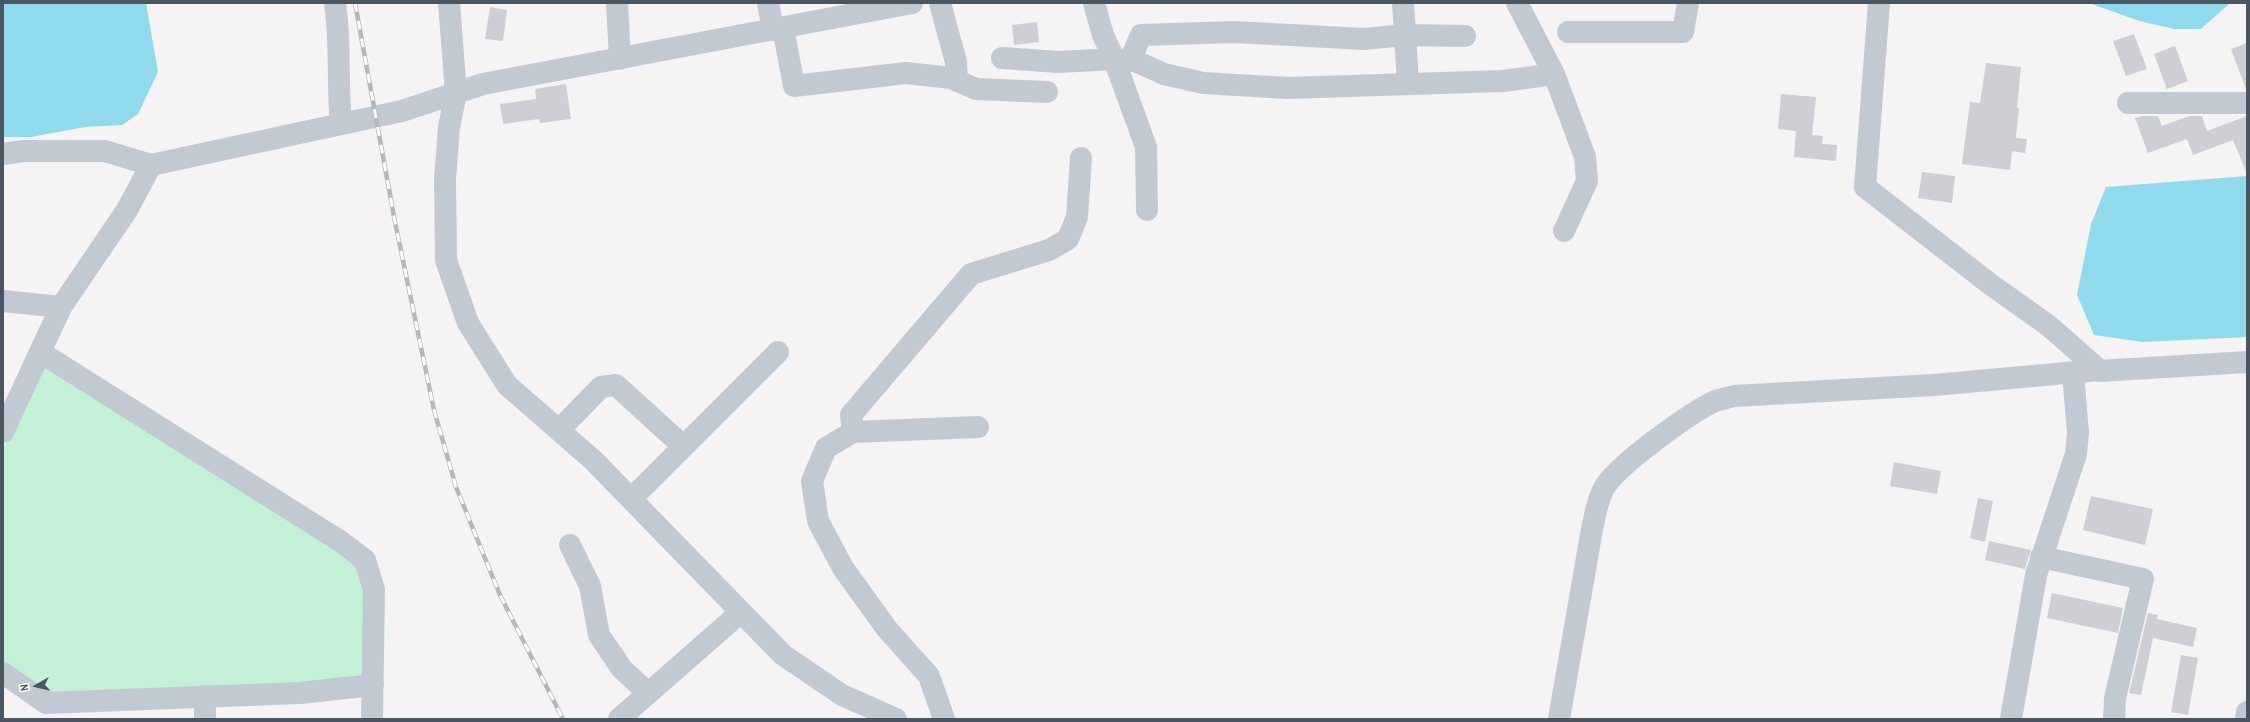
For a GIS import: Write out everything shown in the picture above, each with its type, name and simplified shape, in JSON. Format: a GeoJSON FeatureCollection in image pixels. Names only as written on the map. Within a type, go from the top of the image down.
{"type":"FeatureCollection","features":[{"type":"Feature","properties":{"kind":"street"},"geometry":{"type":"LineString","coordinates":[[335,3],[339,31],[338,95],[341,123]]}},
{"type":"Feature","properties":{"kind":"street"},"geometry":{"type":"LineString","coordinates":[[449,3],[456,92],[449,127],[445,179],[446,260],[468,323],[507,385],[593,460],[783,655],[842,694],[896,719]]}},
{"type":"Feature","properties":{"kind":"street"},"geometry":{"type":"LineString","coordinates":[[617,3],[620,58]]}},
{"type":"Feature","properties":{"kind":"street"},"geometry":{"type":"LineString","coordinates":[[768,3],[778,29],[794,86],[906,73],[951,78],[976,90],[1047,92]]}},
{"type":"Feature","properties":{"kind":"street"},"geometry":{"type":"LineString","coordinates":[[3,154],[24,151],[105,151],[151,165],[402,111],[483,84],[912,3]]}},
{"type":"Feature","properties":{"kind":"street"},"geometry":{"type":"LineString","coordinates":[[940,3],[956,62],[957,81]]}},
{"type":"Feature","properties":{"kind":"street"},"geometry":{"type":"LineString","coordinates":[[1094,3],[1103,35],[1122,60],[1146,147],[1147,210]]}},
{"type":"Feature","properties":{"kind":"street"},"geometry":{"type":"LineString","coordinates":[[1403,3],[1408,83]]}},
{"type":"Feature","properties":{"kind":"street"},"geometry":{"type":"LineString","coordinates":[[1516,3],[1554,74],[1585,157],[1587,181],[1564,231]]}},
{"type":"Feature","properties":{"kind":"street"},"geometry":{"type":"LineString","coordinates":[[1568,32],[1683,32],[1688,3]]}},
{"type":"Feature","properties":{"kind":"street"},"geometry":{"type":"LineString","coordinates":[[1879,3],[1865,187],[1990,284],[2045,323],[2099,371]]}},
{"type":"Feature","properties":{"kind":"street"},"geometry":{"type":"LineString","coordinates":[[1122,60],[1141,35],[1235,32],[1364,39],[1404,35],[1465,36]]}},
{"type":"Feature","properties":{"kind":"street"},"geometry":{"type":"LineString","coordinates":[[1002,58],[1058,62],[1135,61],[1164,74],[1203,83],[1288,88],[1503,81],[1554,74]]}},
{"type":"Feature","properties":{"kind":"street"},"geometry":{"type":"LineString","coordinates":[[2128,103],[2247,103]]}},
{"type":"Feature","properties":{"kind":"street"},"geometry":{"type":"LineString","coordinates":[[853,432],[851,415],[971,274],[1050,250],[1068,239],[1077,217],[1081,158]]}},
{"type":"Feature","properties":{"kind":"street"},"geometry":{"type":"LineString","coordinates":[[3,432],[8,410],[40,352],[61,307],[127,210],[151,165]]}},
{"type":"Feature","properties":{"kind":"street"},"geometry":{"type":"LineString","coordinates":[[3,301],[61,307]]}},
{"type":"Feature","properties":{"kind":"street"},"geometry":{"type":"LineString","coordinates":[[40,352],[340,541],[366,560],[374,590],[372,719]]}},
{"type":"Feature","properties":{"kind":"street"},"geometry":{"type":"LineString","coordinates":[[631,499],[778,352]]}},
{"type":"Feature","properties":{"kind":"street"},"geometry":{"type":"LineString","coordinates":[[1559,719],[1592,529],[1597,505],[1604,488],[1633,458],[1697,412],[1715,401],[1734,396],[1942,384],[2099,371],[2247,362]]}},
{"type":"Feature","properties":{"kind":"street"},"geometry":{"type":"LineString","coordinates":[[2011,719],[2041,557],[2076,454],[2078,434],[2073,374]]}},
{"type":"Feature","properties":{"kind":"street"},"geometry":{"type":"LineString","coordinates":[[559,430],[601,387],[616,385],[683,446]]}},
{"type":"Feature","properties":{"kind":"street"},"geometry":{"type":"LineString","coordinates":[[944,719],[929,676],[887,629],[843,568],[818,521],[812,481],[826,448],[853,432],[978,427]]}},
{"type":"Feature","properties":{"kind":"street"},"geometry":{"type":"LineString","coordinates":[[570,545],[590,586],[599,635],[622,669],[648,693]]}},
{"type":"Feature","properties":{"kind":"street"},"geometry":{"type":"LineString","coordinates":[[2041,557],[2143,579],[2114,708]]}},
{"type":"Feature","properties":{"kind":"street"},"geometry":{"type":"LineString","coordinates":[[619,719],[741,612]]}},
{"type":"Feature","properties":{"kind":"street"},"geometry":{"type":"LineString","coordinates":[[3,673],[46,711],[205,696],[300,693],[373,685]]}},
{"type":"Feature","properties":{"kind":"street"},"geometry":{"type":"LineString","coordinates":[[205,696],[205,719]]}},
{"type":"Feature","properties":{"kind":"street"},"geometry":{"type":"LineString","coordinates":[[2246,719],[2247,712]]}},
{"type":"Feature","properties":{"kind":"green space"},"geometry":{"type":"Polygon","coordinates":[[[46,364],[361,567],[366,593],[365,682],[47,698],[3,666],[3,449],[46,364]]]}},
{"type":"Feature","properties":{"kind":"water"},"geometry":{"type":"Polygon","coordinates":[[[3,3],[146,3],[158,72],[138,114],[122,125],[85,127],[31,137],[3,137],[3,3]]]}},
{"type":"Feature","properties":{"kind":"water"},"geometry":{"type":"Polygon","coordinates":[[[2089,3],[2230,3],[2201,29],[2174,29],[2139,21],[2089,3]]]}},
{"type":"Feature","properties":{"kind":"water"},"geometry":{"type":"Polygon","coordinates":[[[2247,176],[2247,337],[2143,342],[2094,335],[2077,295],[2091,224],[2106,187],[2247,176]]]}},
{"type":"Feature","properties":{"kind":"building"},"geometry":{"type":"Polygon","coordinates":[[[490,7],[507,10],[503,41],[485,39],[490,7]]]}},
{"type":"Feature","properties":{"kind":"building"},"geometry":{"type":"Polygon","coordinates":[[[1037,22],[1039,42],[1014,45],[1012,25],[1037,22]]]}},
{"type":"Feature","properties":{"kind":"building"},"geometry":{"type":"Polygon","coordinates":[[[2134,34],[2147,69],[2126,76],[2113,41],[2134,34]]]}},
{"type":"Feature","properties":{"kind":"building"},"geometry":{"type":"Polygon","coordinates":[[[2247,43],[2247,89],[2246,89],[2231,49],[2247,43]]]}},
{"type":"Feature","properties":{"kind":"building"},"geometry":{"type":"Polygon","coordinates":[[[2175,46],[2188,81],[2167,89],[2154,54],[2175,46]]]}},
{"type":"Feature","properties":{"kind":"building"},"geometry":{"type":"Polygon","coordinates":[[[1986,63],[2021,67],[2016,138],[2027,139],[2025,153],[2012,151],[2010,170],[1962,164],[1970,102],[1980,103],[1986,63]]]}},
{"type":"Feature","properties":{"kind":"building"},"geometry":{"type":"Polygon","coordinates":[[[566,84],[571,119],[540,123],[539,119],[503,124],[500,104],[536,99],[535,89],[566,84]]]}},
{"type":"Feature","properties":{"kind":"building"},"geometry":{"type":"Polygon","coordinates":[[[1781,94],[1816,97],[1812,135],[1823,136],[1822,144],[1837,145],[1836,161],[1794,157],[1796,131],[1778,129],[1781,94]]]}},
{"type":"Feature","properties":{"kind":"building"},"geometry":{"type":"Polygon","coordinates":[[[2142,116],[2158,116],[2162,126],[2189,116],[2202,116],[2207,131],[2247,116],[2247,174],[2233,140],[2193,155],[2187,139],[2148,153],[2135,118],[2142,116]]]}},
{"type":"Feature","properties":{"kind":"building"},"geometry":{"type":"Polygon","coordinates":[[[1922,172],[1955,176],[1952,203],[1918,198],[1922,172]]]}},
{"type":"Feature","properties":{"kind":"building"},"geometry":{"type":"Polygon","coordinates":[[[1894,462],[1941,471],[1937,494],[1890,486],[1894,462]]]}},
{"type":"Feature","properties":{"kind":"building"},"geometry":{"type":"Polygon","coordinates":[[[2091,496],[2153,509],[2145,545],[2083,530],[2091,496]]]}},
{"type":"Feature","properties":{"kind":"building"},"geometry":{"type":"Polygon","coordinates":[[[1978,498],[1993,501],[1985,542],[1970,538],[1978,498]]]}},
{"type":"Feature","properties":{"kind":"building"},"geometry":{"type":"Polygon","coordinates":[[[1989,541],[2031,550],[2025,569],[1985,560],[1989,541]]]}},
{"type":"Feature","properties":{"kind":"building"},"geometry":{"type":"Polygon","coordinates":[[[2052,593],[2123,608],[2118,633],[2047,618],[2052,593]]]}},
{"type":"Feature","properties":{"kind":"building"},"geometry":{"type":"Polygon","coordinates":[[[2148,613],[2158,615],[2157,619],[2197,628],[2193,647],[2153,638],[2141,695],[2129,693],[2148,613]]]}},
{"type":"Feature","properties":{"kind":"building"},"geometry":{"type":"Polygon","coordinates":[[[2181,655],[2198,658],[2188,715],[2171,712],[2181,655]]]}},
{"type":"Feature","properties":{"kind":"railway"},"geometry":{"type":"LineString","coordinates":[[355,3],[395,222],[434,410],[456,487],[500,595],[563,719]]}}]}
